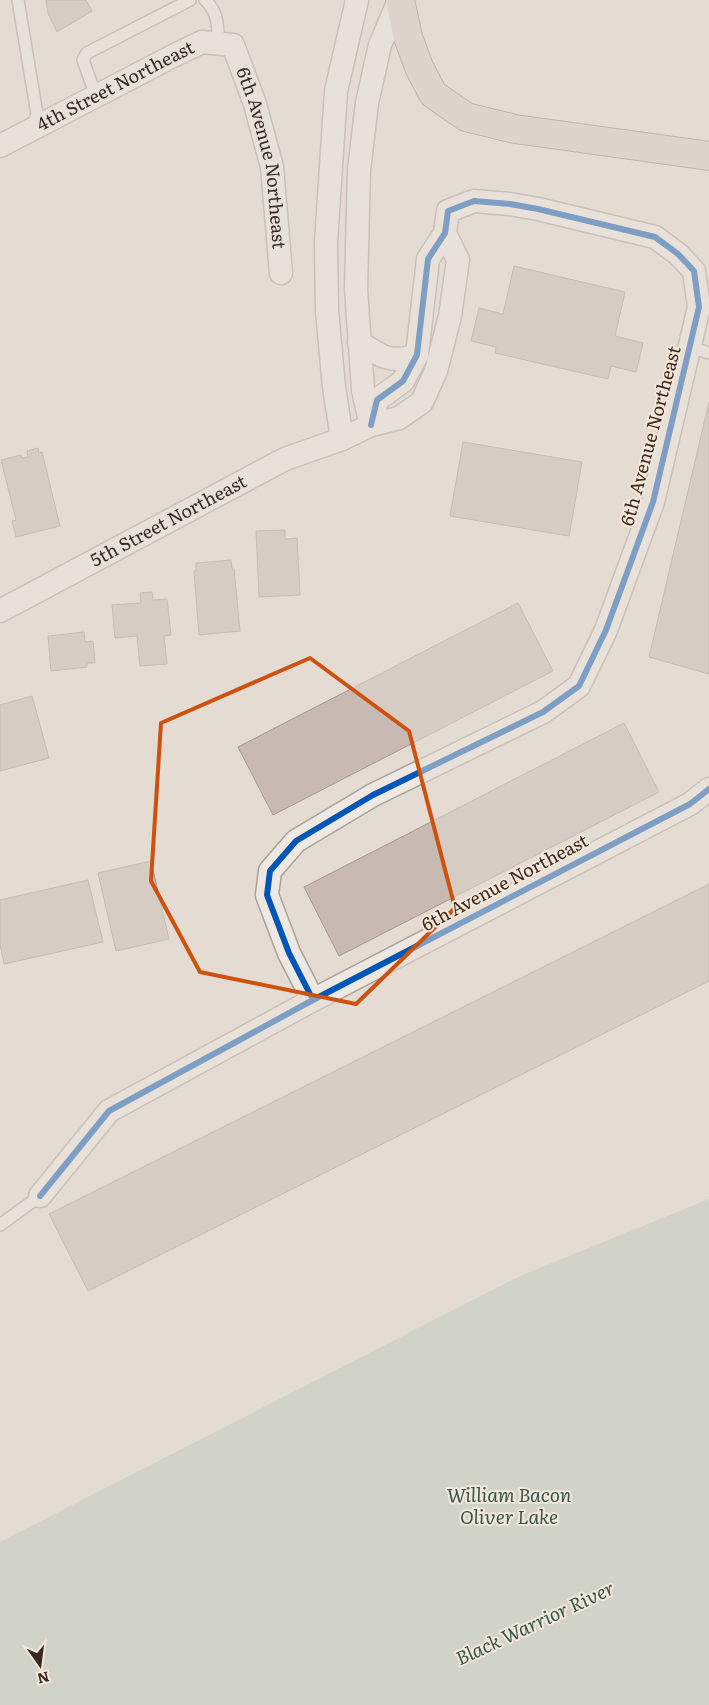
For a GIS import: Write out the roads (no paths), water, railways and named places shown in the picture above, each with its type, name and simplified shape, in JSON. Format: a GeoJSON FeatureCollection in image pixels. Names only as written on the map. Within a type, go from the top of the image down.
{"type":"FeatureCollection","features":[{"type":"Feature","properties":{"kind":"highway"},"geometry":{"type":"LineString","coordinates":[[400,0],[408,37],[419,67],[433,94],[466,116],[515,128],[709,156]]}},
{"type":"Feature","properties":{"kind":"street"},"geometry":{"type":"LineString","coordinates":[[342,439],[334,387],[327,311],[326,242],[336,91],[357,0]]}},
{"type":"Feature","properties":{"kind":"street"},"geometry":{"type":"LineString","coordinates":[[371,425],[362,390],[356,289],[359,170],[366,112],[380,45],[400,0]]}},
{"type":"Feature","properties":{"kind":"street","name":"4th Street Northeast"},"geometry":{"type":"LineString","coordinates":[[0,146],[202,42],[226,44]]}},
{"type":"Feature","properties":{"kind":"street","name":"6th Avenue Northeast"},"geometry":{"type":"LineString","coordinates":[[226,44],[255,104],[272,167],[281,273]]}},
{"type":"Feature","properties":{"kind":"street","name":"6th Avenue Northeast"},"geometry":{"type":"LineString","coordinates":[[314,1000],[288,953],[267,895],[270,871],[296,841],[373,795],[543,712],[579,686],[606,630],[652,502],[699,350],[699,307],[694,271],[678,254],[655,237],[538,209],[474,200],[448,211],[445,234],[428,259],[417,354],[403,381],[377,400],[371,425]]}},
{"type":"Feature","properties":{"kind":"street","name":"5th Street Northeast"},"geometry":{"type":"LineString","coordinates":[[0,611],[285,459],[342,439],[371,425],[399,418],[422,402],[436,371],[455,288],[458,260],[445,234]]}},
{"type":"Feature","properties":{"kind":"street"},"geometry":{"type":"LineString","coordinates":[[424,286],[455,288]]}},
{"type":"Feature","properties":{"kind":"street"},"geometry":{"type":"LineString","coordinates":[[359,342],[381,356],[401,360],[417,354]]}},
{"type":"Feature","properties":{"kind":"street","name":"6th Avenue Northeast"},"geometry":{"type":"LineString","coordinates":[[40,1196],[109,1111],[314,1000],[690,804],[709,789]]}},
{"type":"Feature","properties":{"kind":"lane"},"geometry":{"type":"LineString","coordinates":[[18,0],[36,114],[32,130]]}},
{"type":"Feature","properties":{"kind":"lane"},"geometry":{"type":"LineString","coordinates":[[96,96],[83,60],[87,53],[190,0]]}},
{"type":"Feature","properties":{"kind":"lane"},"geometry":{"type":"LineString","coordinates":[[205,0],[213,7],[226,44]]}},
{"type":"Feature","properties":{"kind":"lane"},"geometry":{"type":"LineString","coordinates":[[0,1225],[40,1196]]}},
{"type":"Feature","properties":{"kind":"water","name":"William Bacon Oliver Lake"},"geometry":{"type":"Polygon","coordinates":[[[709,1199],[709,1705],[0,1705],[0,1542],[520,1276],[709,1199]]]}},
{"type":"Feature","properties":{"kind":"water label","name":"Black Warrior River"},"geometry":{"type":"Point","coordinates":[535,1623]}}]}
